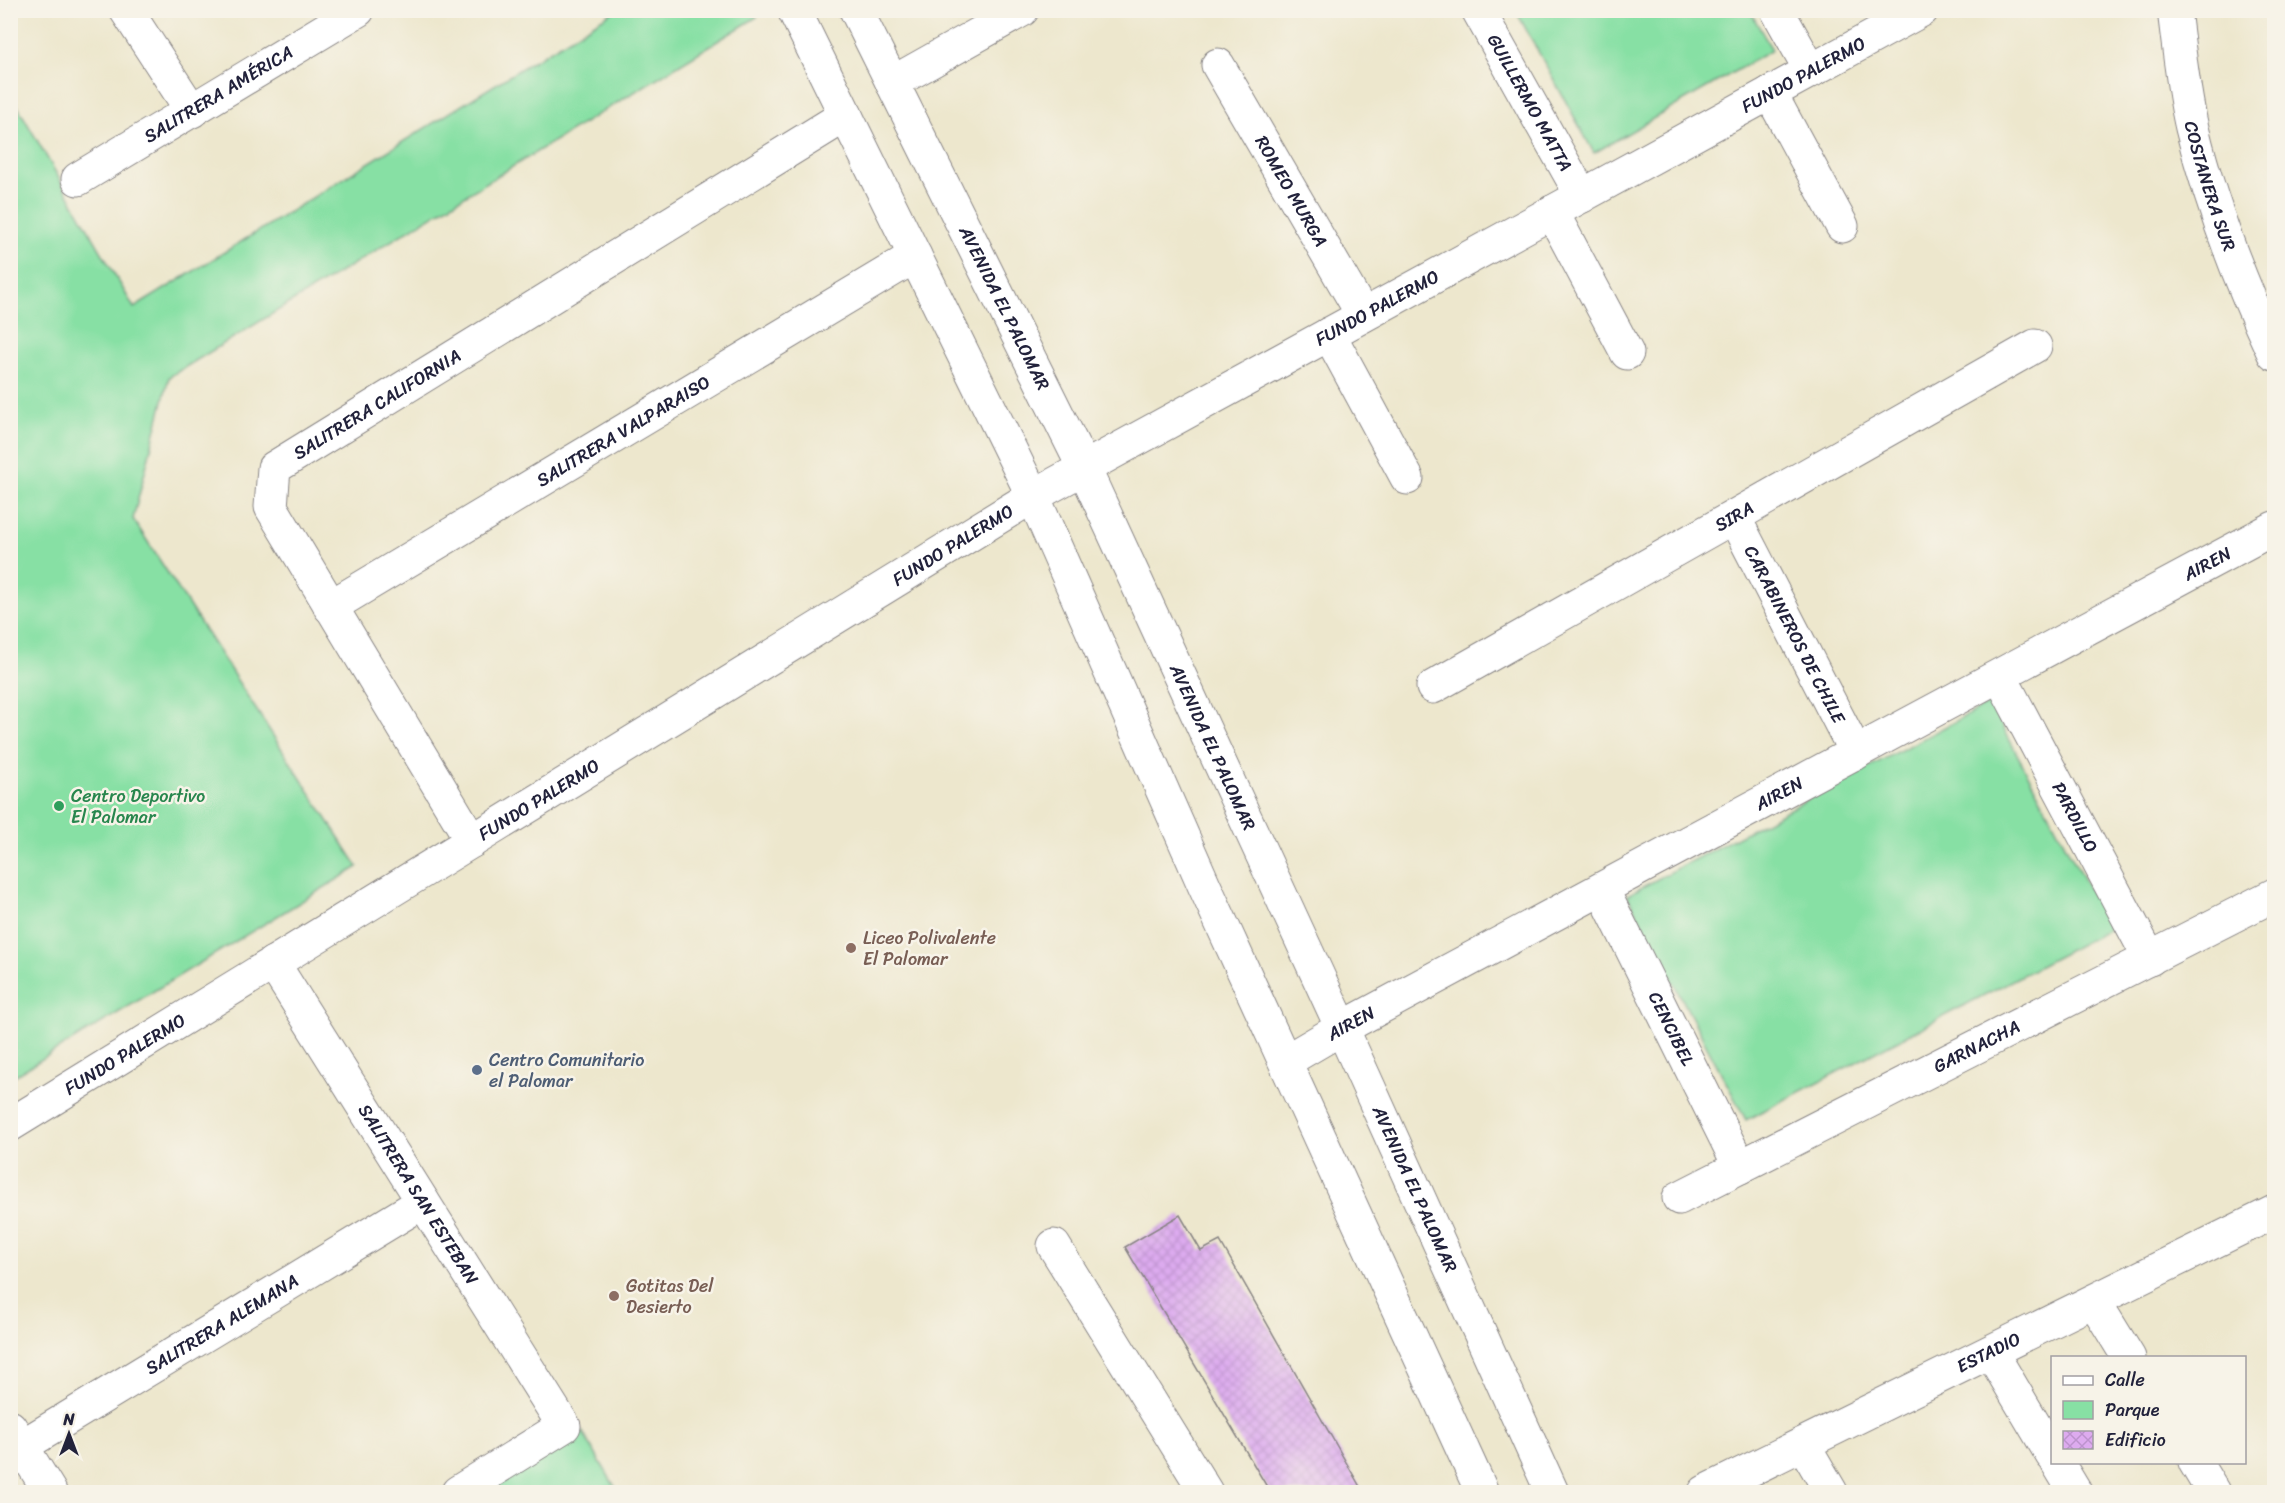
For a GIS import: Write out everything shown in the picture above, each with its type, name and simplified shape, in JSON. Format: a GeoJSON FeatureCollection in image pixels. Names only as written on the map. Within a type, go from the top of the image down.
{"type":"FeatureCollection","features":[{"type":"Feature","properties":{"kind":"street"},"geometry":{"type":"LineString","coordinates":[[126,10],[192,111]]}},
{"type":"Feature","properties":{"kind":"street","name":"SALITRERA AMÉRICA"},"geometry":{"type":"LineString","coordinates":[[78,179],[358,10]]}},
{"type":"Feature","properties":{"kind":"street"},"geometry":{"type":"LineString","coordinates":[[794,10],[1033,495],[1204,885],[1482,1492]]}},
{"type":"Feature","properties":{"kind":"street","name":"AVENIDA EL PALOMAR"},"geometry":{"type":"LineString","coordinates":[[856,10],[1084,468],[1342,1028],[1552,1492]]}},
{"type":"Feature","properties":{"kind":"street"},"geometry":{"type":"LineString","coordinates":[[892,83],[1023,10]]}},
{"type":"Feature","properties":{"kind":"street","name":"GUILLERMO MATTA"},"geometry":{"type":"LineString","coordinates":[[1479,10],[1582,196]]}},
{"type":"Feature","properties":{"kind":"street"},"geometry":{"type":"LineString","coordinates":[[1778,10],[1811,71]]}},
{"type":"Feature","properties":{"kind":"street","name":"FUNDO PALERMO"},"geometry":{"type":"LineString","coordinates":[[10,1125],[1033,495],[1922,10]]}},
{"type":"Feature","properties":{"kind":"street","name":"COSTANERA SUR"},"geometry":{"type":"LineString","coordinates":[[2174,10],[2192,126],[2211,197],[2248,297],[2274,354]]}},
{"type":"Feature","properties":{"kind":"street","name":"ROMEO MURGA"},"geometry":{"type":"LineString","coordinates":[[1218,65],[1363,315]]}},
{"type":"Feature","properties":{"kind":"street"},"geometry":{"type":"LineString","coordinates":[[1770,93],[1842,226]]}},
{"type":"Feature","properties":{"kind":"street","name":"SALITRERA CALIFORNIA"},"geometry":{"type":"LineString","coordinates":[[472,841],[271,507],[274,468],[846,115]]}},
{"type":"Feature","properties":{"kind":"street"},"geometry":{"type":"LineString","coordinates":[[1552,212],[1627,353]]}},
{"type":"Feature","properties":{"kind":"street","name":"SALITRERA VALPARAISO"},"geometry":{"type":"LineString","coordinates":[[330,606],[915,256]]}},
{"type":"Feature","properties":{"kind":"street"},"geometry":{"type":"LineString","coordinates":[[1329,334],[1407,478]]}},
{"type":"Feature","properties":{"kind":"street","name":"SIRA"},"geometry":{"type":"LineString","coordinates":[[1432,687],[2035,346]]}},
{"type":"Feature","properties":{"kind":"street","name":"CARABINEROS DE CHILE"},"geometry":{"type":"LineString","coordinates":[[1734,517],[1856,753]]}},
{"type":"Feature","properties":{"kind":"street","name":"AIREN"},"geometry":{"type":"LineString","coordinates":[[1286,1061],[1342,1028],[2274,528]]}},
{"type":"Feature","properties":{"kind":"street","name":"PARDILLO"},"geometry":{"type":"LineString","coordinates":[[2000,676],[2150,959]]}},
{"type":"Feature","properties":{"kind":"street","name":"CENCIBEL"},"geometry":{"type":"LineString","coordinates":[[1602,889],[1740,1167]]}},
{"type":"Feature","properties":{"kind":"street","name":"GARNACHA"},"geometry":{"type":"LineString","coordinates":[[1679,1198],[2274,895]]}},
{"type":"Feature","properties":{"kind":"street","name":"SALITRERA SAN ESTEBAN"},"geometry":{"type":"LineString","coordinates":[[273,963],[564,1426],[458,1492]]}},
{"type":"Feature","properties":{"kind":"street","name":"SALITRERA ALEMANA"},"geometry":{"type":"LineString","coordinates":[[16,1437],[423,1202]]}},
{"type":"Feature","properties":{"kind":"street","name":"ESTADIO"},"geometry":{"type":"LineString","coordinates":[[1704,1492],[2274,1212]]}},
{"type":"Feature","properties":{"kind":"street"},"geometry":{"type":"LineString","coordinates":[[1054,1246],[1206,1492]]}},
{"type":"Feature","properties":{"kind":"street"},"geometry":{"type":"LineString","coordinates":[[2094,1301],[2128,1356]]}},
{"type":"Feature","properties":{"kind":"street"},"geometry":{"type":"LineString","coordinates":[[1991,1352],[2051,1453]]}},
{"type":"Feature","properties":{"kind":"street"},"geometry":{"type":"LineString","coordinates":[[16,1437],[50,1492]]}},
{"type":"Feature","properties":{"kind":"street"},"geometry":{"type":"LineString","coordinates":[[1803,1444],[1832,1492]]}},
{"type":"Feature","properties":{"kind":"street"},"geometry":{"type":"LineString","coordinates":[[2058,1464],[2074,1492]]}},
{"type":"Feature","properties":{"kind":"street"},"geometry":{"type":"LineString","coordinates":[[2196,1464],[2213,1492]]}},
{"type":"Feature","properties":{"kind":"green space"},"geometry":{"type":"Polygon","coordinates":[[[753,10],[757,17],[169,377],[133,519],[358,867],[11,1078],[11,95],[134,308],[614,11],[753,10]]]}},
{"type":"Feature","properties":{"kind":"green space"},"geometry":{"type":"Polygon","coordinates":[[[1516,11],[1750,11],[1772,50],[1594,153],[1516,11]]]}},
{"type":"Feature","properties":{"kind":"green space"},"geometry":{"type":"Polygon","coordinates":[[[1990,703],[2110,929],[1746,1120],[1627,895],[1990,703]]]}},
{"type":"Feature","properties":{"kind":"green space"},"geometry":{"type":"Polygon","coordinates":[[[582,1431],[618,1492],[483,1492],[582,1431]]]}},
{"type":"Feature","properties":{"kind":"building"},"geometry":{"type":"Polygon","coordinates":[[[1180,1215],[1201,1251],[1220,1241],[1363,1492],[1270,1492],[1125,1247],[1180,1215]]]}},
{"type":"Feature","properties":{"kind":"place","name":"Centro Deportivo El Palomar"},"geometry":{"type":"Point","coordinates":[59,806]}},
{"type":"Feature","properties":{"kind":"place","name":"Liceo Polivalente El Palomar"},"geometry":{"type":"Point","coordinates":[851,948]}},
{"type":"Feature","properties":{"kind":"place","name":"Centro Comunitario el Palomar"},"geometry":{"type":"Point","coordinates":[477,1070]}},
{"type":"Feature","properties":{"kind":"place","name":"Gotitas Del Desierto"},"geometry":{"type":"Point","coordinates":[614,1296]}}]}
